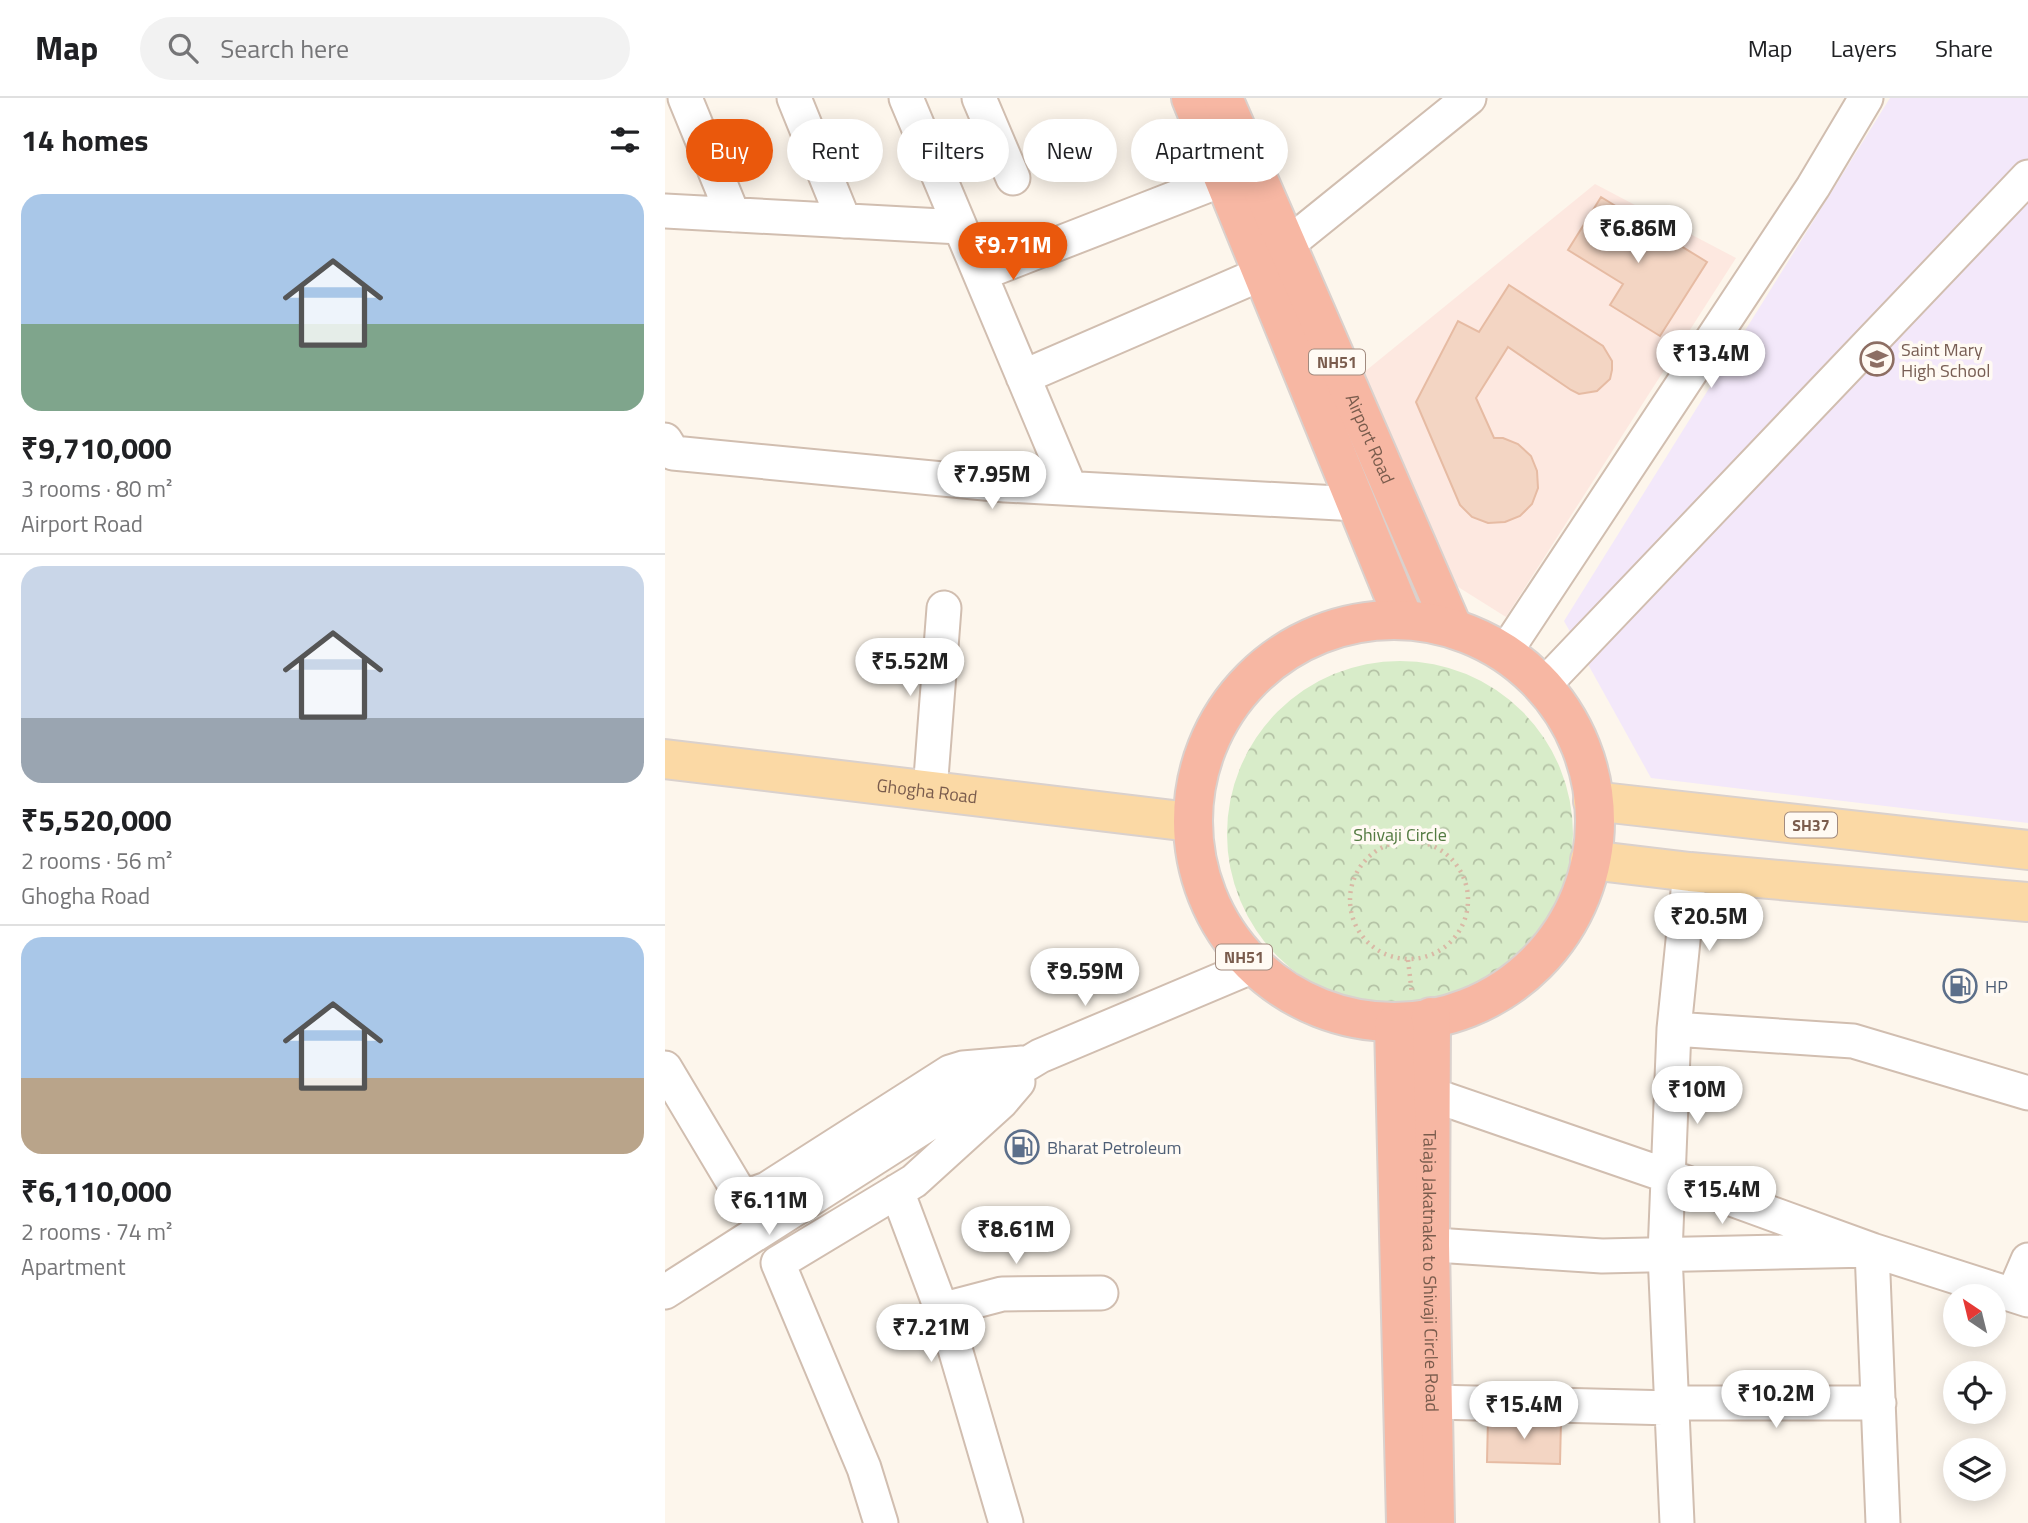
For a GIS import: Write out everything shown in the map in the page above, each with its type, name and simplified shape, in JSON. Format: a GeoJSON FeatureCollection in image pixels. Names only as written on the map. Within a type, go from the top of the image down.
{"type":"FeatureCollection","features":[{"type":"Feature","properties":{"kind":"highway","name":"Airport Road"},"geometry":{"type":"LineString","coordinates":[[1191,98],[1200,119]]}},
{"type":"Feature","properties":{"kind":"highway","name":"Airport Road"},"geometry":{"type":"LineString","coordinates":[[1223,98],[1357,504],[1403,618]]}},
{"type":"Feature","properties":{"kind":"highway","name":"Airport Road"},"geometry":{"type":"LineString","coordinates":[[1226,182],[1283,278],[1452,626]]}},
{"type":"Feature","properties":{"kind":"highway","name":"NH51"},"geometry":{"type":"LineString","coordinates":[[1403,618],[1452,626],[1506,651],[1545,684],[1585,751],[1597,828],[1580,904],[1535,967],[1470,1009],[1394,1024],[1317,1010],[1251,967],[1206,901],[1190,822],[1206,742],[1253,675],[1322,631],[1403,618]]}},
{"type":"Feature","properties":{"kind":"highway","name":"Talaja Jakatnaka to Shivaji Circle Road"},"geometry":{"type":"LineString","coordinates":[[1406,1523],[1415,1244],[1430,1094],[1431,1017]]}},
{"type":"Feature","properties":{"kind":"highway","name":"Talaja Jakatnaka to Shivaji Circle Road"},"geometry":{"type":"LineString","coordinates":[[1394,1024],[1433,1402],[1434,1523]]}},
{"type":"Feature","properties":{"kind":"main road","name":"Ghogha Road"},"geometry":{"type":"LineString","coordinates":[[665,759],[1190,822]]}},
{"type":"Feature","properties":{"kind":"main road","name":"SH37"},"geometry":{"type":"LineString","coordinates":[[1593,801],[2028,850]]}},
{"type":"Feature","properties":{"kind":"main road"},"geometry":{"type":"LineString","coordinates":[[1590,860],[1690,872],[2028,902]]}},
{"type":"Feature","properties":{"kind":"street"},"geometry":{"type":"LineString","coordinates":[[685,98],[733,215]]}},
{"type":"Feature","properties":{"kind":"street"},"geometry":{"type":"LineString","coordinates":[[794,98],[844,221]]}},
{"type":"Feature","properties":{"kind":"street"},"geometry":{"type":"LineString","coordinates":[[906,98],[1070,488]]}},
{"type":"Feature","properties":{"kind":"street"},"geometry":{"type":"LineString","coordinates":[[979,98],[1013,178]]}},
{"type":"Feature","properties":{"kind":"street"},"geometry":{"type":"LineString","coordinates":[[1023,377],[1283,278],[1469,98]]}},
{"type":"Feature","properties":{"kind":"street"},"geometry":{"type":"LineString","coordinates":[[1506,651],[1813,187],[1866,98]]}},
{"type":"Feature","properties":{"kind":"street"},"geometry":{"type":"LineString","coordinates":[[1545,684],[2028,177]]}},
{"type":"Feature","properties":{"kind":"street"},"geometry":{"type":"LineString","coordinates":[[980,274],[1216,182]]}},
{"type":"Feature","properties":{"kind":"street"},"geometry":{"type":"LineString","coordinates":[[665,211],[960,228]]}},
{"type":"Feature","properties":{"kind":"street"},"geometry":{"type":"LineString","coordinates":[[668,449],[1005,485],[1357,504]]}},
{"type":"Feature","properties":{"kind":"street"},"geometry":{"type":"LineString","coordinates":[[930,791],[944,608]]}},
{"type":"Feature","properties":{"kind":"street"},"geometry":{"type":"LineString","coordinates":[[1677,1523],[1665,1254],[1674,1029],[1690,872]]}},
{"type":"Feature","properties":{"kind":"street"},"geometry":{"type":"LineString","coordinates":[[665,1292],[950,1110],[1035,1059],[1251,967]]}},
{"type":"Feature","properties":{"kind":"street"},"geometry":{"type":"LineString","coordinates":[[1674,1029],[1853,1041],[2028,1093]]}},
{"type":"Feature","properties":{"kind":"street"},"geometry":{"type":"LineString","coordinates":[[665,1068],[736,1187],[744,1194],[767,1189],[950,1072],[1035,1059]]}},
{"type":"Feature","properties":{"kind":"street"},"geometry":{"type":"LineString","coordinates":[[881,1523],[864,1468],[778,1263],[914,1181],[1001,1102],[1035,1059]]}},
{"type":"Feature","properties":{"kind":"street"},"geometry":{"type":"LineString","coordinates":[[1430,1094],[1873,1250],[2020,1298],[2028,1260]]}},
{"type":"Feature","properties":{"kind":"street"},"geometry":{"type":"LineString","coordinates":[[897,1191],[954,1347],[1006,1523]]}},
{"type":"Feature","properties":{"kind":"street"},"geometry":{"type":"LineString","coordinates":[[1415,1244],[1602,1256],[1873,1250]]}},
{"type":"Feature","properties":{"kind":"street"},"geometry":{"type":"LineString","coordinates":[[1873,1250],[1883,1523]]}},
{"type":"Feature","properties":{"kind":"street"},"geometry":{"type":"LineString","coordinates":[[941,1310],[1002,1294],[1101,1293]]}},
{"type":"Feature","properties":{"kind":"street"},"geometry":{"type":"LineString","coordinates":[[1433,1402],[1673,1406],[1879,1403]]}},
{"type":"Feature","properties":{"kind":"path"},"geometry":{"type":"LineString","coordinates":[[1409,841],[1432,846],[1451,859],[1464,878],[1469,901],[1464,924],[1450,943],[1431,956],[1408,960],[1385,955],[1366,942],[1353,923],[1349,900],[1354,877],[1367,858],[1387,845],[1409,841]]}},
{"type":"Feature","properties":{"kind":"shaded area","name":"Saint Mary High School"},"geometry":{"type":"Polygon","coordinates":[[[1890,98],[2028,98],[2028,823],[1651,778],[1564,621],[1890,98]]]}},
{"type":"Feature","properties":{"kind":"shaded area"},"geometry":{"type":"Polygon","coordinates":[[[1595,184],[1736,258],[1506,617],[1439,575],[1357,378],[1595,184]]]}},
{"type":"Feature","properties":{"kind":"green space","name":"Shivaji Circle"},"geometry":{"type":"Polygon","coordinates":[[[1400,661],[1434,664],[1482,681],[1510,700],[1534,724],[1553,752],[1560,768],[1570,800],[1573,834],[1570,868],[1553,916],[1534,944],[1510,968],[1482,987],[1466,994],[1434,1004],[1400,1007],[1366,1004],[1318,987],[1290,968],[1266,944],[1247,916],[1240,900],[1230,868],[1227,834],[1230,800],[1247,752],[1266,724],[1290,700],[1318,681],[1334,674],[1366,664],[1400,661]]]}},
{"type":"Feature","properties":{"kind":"building"},"geometry":{"type":"Polygon","coordinates":[[[1601,197],[1707,262],[1660,336],[1610,305],[1623,284],[1568,250],[1601,197]]]}},
{"type":"Feature","properties":{"kind":"building"},"geometry":{"type":"Polygon","coordinates":[[[1509,285],[1603,346],[1612,361],[1612,370],[1610,379],[1597,391],[1579,394],[1508,347],[1476,398],[1494,438],[1503,438],[1518,444],[1531,456],[1537,471],[1538,488],[1532,504],[1520,516],[1505,522],[1488,523],[1472,517],[1460,505],[1416,402],[1458,321],[1479,332],[1509,285]]]}},
{"type":"Feature","properties":{"kind":"building"},"geometry":{"type":"Polygon","coordinates":[[[1488,1418],[1561,1420],[1560,1464],[1487,1462],[1488,1418]]]}},
{"type":"Feature","properties":{"kind":"place","name":"Saint Mary High School"},"geometry":{"type":"Point","coordinates":[1877,359]}},
{"type":"Feature","properties":{"kind":"place","name":"HP"},"geometry":{"type":"Point","coordinates":[1960,986]}},
{"type":"Feature","properties":{"kind":"place","name":"Bharat Petroleum"},"geometry":{"type":"Point","coordinates":[1022,1147]}}]}
